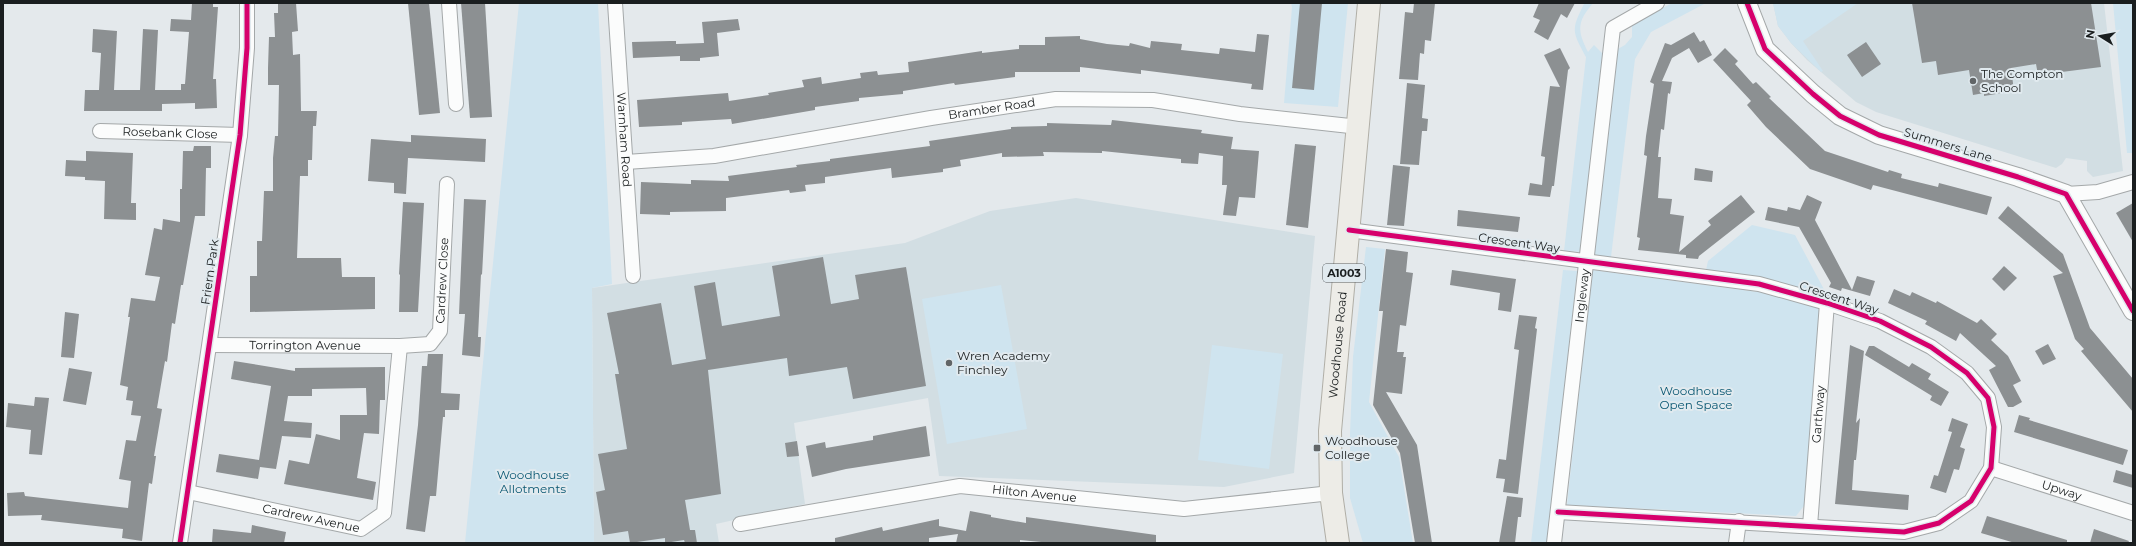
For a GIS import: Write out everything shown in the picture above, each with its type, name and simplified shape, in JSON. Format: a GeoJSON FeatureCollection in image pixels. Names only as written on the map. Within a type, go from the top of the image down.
{"type":"FeatureCollection","features":[{"type":"Feature","properties":{"kind":"main road","name":"Woodhouse Road"},"geometry":{"type":"LineString","coordinates":[[1338,543],[1331,493],[1330,431],[1359,126],[1369,3]]}},
{"type":"Feature","properties":{"kind":"street","name":"Friern Park"},"geometry":{"type":"LineString","coordinates":[[180,543],[240,135],[247,48],[247,3]]}},
{"type":"Feature","properties":{"kind":"street"},"geometry":{"type":"LineString","coordinates":[[448,3],[456,104]]}},
{"type":"Feature","properties":{"kind":"street","name":"Warnham Road"},"geometry":{"type":"LineString","coordinates":[[615,3],[633,276]]}},
{"type":"Feature","properties":{"kind":"street","name":"Ingleway"},"geometry":{"type":"LineString","coordinates":[[1554,543],[1613,28],[1657,3]]}},
{"type":"Feature","properties":{"kind":"street","name":"Summers Lane"},"geometry":{"type":"LineString","coordinates":[[1747,3],[1765,49],[1813,94],[1840,116],[1879,135],[2018,177],[2066,194]]}},
{"type":"Feature","properties":{"kind":"street","name":"Bramber Road"},"geometry":{"type":"LineString","coordinates":[[626,162],[714,156],[931,118],[1056,99],[1152,100],[1240,114],[1359,126]]}},
{"type":"Feature","properties":{"kind":"street","name":"Rosebank Close"},"geometry":{"type":"LineString","coordinates":[[100,131],[240,135]]}},
{"type":"Feature","properties":{"kind":"street"},"geometry":{"type":"LineString","coordinates":[[2133,182],[2098,192],[2066,194],[2133,311]]}},
{"type":"Feature","properties":{"kind":"street","name":"Cardrew Close"},"geometry":{"type":"LineString","coordinates":[[400,346],[430,344],[440,331],[448,184]]}},
{"type":"Feature","properties":{"kind":"street","name":"Crescent Way"},"geometry":{"type":"LineString","coordinates":[[1349,230],[1759,284],[1827,303],[1880,321],[1925,343],[1967,373],[1988,398],[1994,427],[1991,468],[1971,501],[1939,523],[1904,532],[1739,521],[1558,512]]}},
{"type":"Feature","properties":{"kind":"street","name":"Garthway"},"geometry":{"type":"LineString","coordinates":[[1810,526],[1827,303]]}},
{"type":"Feature","properties":{"kind":"street","name":"Torrington Avenue"},"geometry":{"type":"LineString","coordinates":[[210,345],[400,346]]}},
{"type":"Feature","properties":{"kind":"street","name":"Cardrew Avenue"},"geometry":{"type":"LineString","coordinates":[[188,492],[362,529],[384,513],[400,346]]}},
{"type":"Feature","properties":{"kind":"street","name":"Upway"},"geometry":{"type":"LineString","coordinates":[[1991,468],[2133,513]]}},
{"type":"Feature","properties":{"kind":"street","name":"Hilton Avenue"},"geometry":{"type":"LineString","coordinates":[[740,524],[960,486],[1184,509],[1331,493]]}},
{"type":"Feature","properties":{"kind":"street"},"geometry":{"type":"LineString","coordinates":[[1736,543],[1739,521]]}},
{"type":"Feature","properties":{"kind":"shaded area","name":"The Compton School"},"geometry":{"type":"Polygon","coordinates":[[[1773,3],[2104,3],[2123,171],[2093,177],[2087,171],[2087,161],[2066,158],[2062,164],[2056,168],[1876,112],[1856,102],[1807,60],[1778,26],[1773,3]]]}},
{"type":"Feature","properties":{"kind":"shaded area","name":"Wren Academy Finchley"},"geometry":{"type":"Polygon","coordinates":[[[1076,198],[1315,236],[1294,473],[1224,487],[939,476],[928,398],[794,423],[805,504],[716,524],[719,543],[594,543],[592,288],[905,243],[990,211],[1076,198]]]}},
{"type":"Feature","properties":{"kind":"green space","name":"Woodhouse Allotments"},"geometry":{"type":"Polygon","coordinates":[[[519,3],[598,3],[612,284],[592,288],[594,543],[465,543],[519,3]]]}},
{"type":"Feature","properties":{"kind":"green space"},"geometry":{"type":"Polygon","coordinates":[[[1291,3],[1348,3],[1338,107],[1284,103],[1292,7],[1291,3]]]}},
{"type":"Feature","properties":{"kind":"green space"},"geometry":{"type":"Polygon","coordinates":[[[1593,3],[1581,21],[1580,26],[1582,38],[1588,52],[1594,45],[1604,55],[1582,252],[1564,251],[1586,57],[1576,36],[1575,25],[1584,4],[1593,3]]]}},
{"type":"Feature","properties":{"kind":"green space"},"geometry":{"type":"Polygon","coordinates":[[[1672,3],[1706,3],[1651,32],[1635,59],[1611,257],[1591,256],[1614,51],[1625,45],[1632,37],[1632,25],[1672,3]]]}},
{"type":"Feature","properties":{"kind":"green space"},"geometry":{"type":"Polygon","coordinates":[[[1773,3],[1858,3],[1803,41],[1823,71],[1821,72],[1791,43],[1778,26],[1773,3]]]}},
{"type":"Feature","properties":{"kind":"green space"},"geometry":{"type":"Polygon","coordinates":[[[2113,3],[2133,3],[2133,153],[2127,153],[2113,3]]]}},
{"type":"Feature","properties":{"kind":"green space"},"geometry":{"type":"Polygon","coordinates":[[[1752,225],[1795,235],[1827,295],[1776,281],[1706,270],[1708,261],[1752,225]]]}},
{"type":"Feature","properties":{"kind":"green space"},"geometry":{"type":"Polygon","coordinates":[[[1366,247],[1385,249],[1369,402],[1399,457],[1413,543],[1363,543],[1350,498],[1350,434],[1353,357],[1366,247]]]}},
{"type":"Feature","properties":{"kind":"green space"},"geometry":{"type":"Polygon","coordinates":[[[1563,270],[1577,271],[1548,543],[1531,543],[1563,270]]]}},
{"type":"Feature","properties":{"kind":"green space","name":"Woodhouse Open Space"},"geometry":{"type":"Polygon","coordinates":[[[1592,270],[1765,293],[1816,306],[1823,317],[1807,502],[1796,516],[1567,505],[1592,270]]]}},
{"type":"Feature","properties":{"kind":"green space"},"geometry":{"type":"Polygon","coordinates":[[[1001,285],[1027,429],[947,444],[922,299],[1001,285]]]}},
{"type":"Feature","properties":{"kind":"green space"},"geometry":{"type":"Polygon","coordinates":[[[1212,345],[1283,354],[1269,469],[1198,460],[1212,345]]]}},
{"type":"Feature","properties":{"kind":"building"},"geometry":{"type":"Polygon","coordinates":[[[192,3],[213,3],[213,7],[218,7],[213,79],[216,79],[217,108],[195,109],[195,103],[162,104],[162,111],[84,111],[85,90],[99,90],[101,53],[92,52],[93,29],[117,31],[114,90],[140,90],[143,29],[158,30],[155,90],[181,90],[181,84],[185,84],[189,32],[170,31],[171,19],[191,20],[192,3]]]}},
{"type":"Feature","properties":{"kind":"building"},"geometry":{"type":"Polygon","coordinates":[[[278,3],[296,3],[298,31],[292,32],[293,55],[300,54],[301,111],[317,111],[316,126],[313,126],[312,160],[308,160],[308,176],[300,176],[297,258],[341,258],[342,277],[375,277],[375,309],[250,312],[250,276],[257,276],[257,241],[262,241],[264,191],[273,191],[275,136],[278,136],[279,85],[268,85],[268,68],[269,37],[275,37],[274,13],[278,13],[278,3]]]}},
{"type":"Feature","properties":{"kind":"building"},"geometry":{"type":"Polygon","coordinates":[[[408,3],[429,3],[440,113],[419,115],[408,3]]]}},
{"type":"Feature","properties":{"kind":"building"},"geometry":{"type":"Polygon","coordinates":[[[461,3],[485,3],[492,117],[470,118],[461,3]]]}},
{"type":"Feature","properties":{"kind":"building"},"geometry":{"type":"Polygon","coordinates":[[[1300,3],[1322,3],[1314,90],[1292,88],[1300,3]]]}},
{"type":"Feature","properties":{"kind":"building"},"geometry":{"type":"Polygon","coordinates":[[[1414,3],[1435,3],[1431,41],[1425,40],[1424,54],[1420,53],[1418,80],[1399,79],[1405,12],[1413,13],[1414,3]]]}},
{"type":"Feature","properties":{"kind":"building"},"geometry":{"type":"Polygon","coordinates":[[[1539,3],[1575,3],[1567,18],[1561,14],[1548,40],[1534,32],[1540,20],[1533,17],[1539,3]]]}},
{"type":"Feature","properties":{"kind":"building"},"geometry":{"type":"Polygon","coordinates":[[[1912,3],[2091,3],[2101,67],[2038,75],[2036,64],[2011,68],[2014,91],[1984,96],[1984,93],[1973,95],[1969,70],[1938,75],[1936,61],[1922,63],[1912,3]]]}},
{"type":"Feature","properties":{"kind":"building"},"geometry":{"type":"Polygon","coordinates":[[[738,19],[740,30],[717,33],[719,56],[700,58],[700,61],[680,61],[680,56],[633,58],[632,42],[676,41],[676,44],[704,43],[702,22],[738,19]]]}},
{"type":"Feature","properties":{"kind":"building"},"geometry":{"type":"Polygon","coordinates":[[[1694,32],[1700,42],[1704,40],[1712,55],[1698,63],[1689,48],[1672,58],[1662,81],[1672,82],[1670,94],[1668,93],[1664,130],[1661,129],[1658,157],[1661,157],[1658,198],[1672,199],[1670,214],[1684,216],[1679,252],[1711,225],[1708,221],[1741,195],[1755,212],[1699,256],[1698,259],[1686,258],[1686,255],[1638,250],[1640,238],[1637,237],[1647,156],[1644,155],[1646,136],[1654,84],[1650,82],[1665,43],[1671,45],[1694,32]]]}},
{"type":"Feature","properties":{"kind":"building"},"geometry":{"type":"Polygon","coordinates":[[[1257,34],[1269,35],[1263,90],[1251,89],[1252,84],[1141,70],[1141,74],[1080,67],[1080,72],[1015,72],[1015,77],[955,85],[954,83],[903,91],[903,94],[859,98],[859,101],[815,107],[815,110],[732,124],[731,119],[682,122],[682,125],[639,127],[637,100],[728,93],[729,101],[769,95],[768,93],[804,87],[802,80],[821,77],[822,84],[861,78],[860,73],[877,71],[878,75],[909,72],[908,62],[982,51],[982,53],[1019,49],[1019,45],[1045,45],[1045,37],[1080,36],[1080,39],[1107,44],[1129,46],[1130,43],[1150,48],[1151,41],[1182,44],[1181,50],[1219,54],[1220,48],[1255,52],[1257,34]]]}},
{"type":"Feature","properties":{"kind":"building"},"geometry":{"type":"Polygon","coordinates":[[[1866,42],[1881,64],[1862,77],[1847,55],[1866,42]]]}},
{"type":"Feature","properties":{"kind":"building"},"geometry":{"type":"Polygon","coordinates":[[[1560,48],[1570,68],[1568,70],[1554,186],[1552,186],[1550,197],[1528,195],[1530,183],[1542,185],[1545,157],[1541,156],[1550,86],[1560,87],[1544,55],[1560,48]]]}},
{"type":"Feature","properties":{"kind":"building"},"geometry":{"type":"Polygon","coordinates":[[[1725,48],[1738,61],[1735,64],[1753,84],[1756,82],[1771,97],[1769,98],[1825,151],[1888,172],[1889,170],[1902,174],[1901,178],[1938,187],[1939,183],[1992,197],[1987,215],[1873,185],[1871,190],[1810,169],[1766,127],[1747,105],[1751,101],[1713,60],[1725,48]]]}},
{"type":"Feature","properties":{"kind":"building"},"geometry":{"type":"Polygon","coordinates":[[[1407,83],[1425,85],[1422,118],[1428,119],[1427,131],[1422,131],[1419,165],[1400,164],[1407,83]]]}},
{"type":"Feature","properties":{"kind":"building"},"geometry":{"type":"Polygon","coordinates":[[[1112,120],[1202,130],[1201,133],[1233,137],[1231,149],[1259,151],[1255,198],[1239,197],[1236,216],[1223,215],[1227,185],[1222,185],[1223,156],[1199,153],[1198,164],[1181,163],[1181,159],[1102,151],[1102,153],[1043,152],[1044,156],[1002,157],[1002,153],[960,160],[961,166],[943,169],[943,172],[892,178],[891,168],[825,177],[825,183],[805,185],[806,191],[790,193],[789,190],[726,198],[726,211],[670,212],[670,215],[640,214],[641,182],[691,184],[691,180],[729,181],[728,176],[797,167],[796,165],[830,161],[830,159],[930,146],[929,141],[1011,129],[1011,127],[1047,126],[1047,123],[1111,125],[1112,120]]]}},
{"type":"Feature","properties":{"kind":"building"},"geometry":{"type":"Polygon","coordinates":[[[411,135],[486,139],[485,162],[408,158],[406,194],[394,193],[394,183],[368,181],[371,139],[411,142],[411,135]]]}},
{"type":"Feature","properties":{"kind":"building"},"geometry":{"type":"Polygon","coordinates":[[[1295,144],[1316,146],[1308,228],[1286,225],[1295,144]]]}},
{"type":"Feature","properties":{"kind":"building"},"geometry":{"type":"Polygon","coordinates":[[[194,146],[211,146],[211,168],[206,168],[205,216],[195,216],[183,285],[181,285],[175,324],[172,323],[167,362],[165,361],[157,408],[162,409],[154,456],[156,456],[152,484],[149,483],[142,541],[122,538],[123,529],[41,520],[42,515],[8,516],[7,493],[24,492],[25,496],[128,508],[131,481],[119,479],[126,440],[136,441],[141,416],[131,415],[133,401],[126,400],[128,387],[120,385],[130,317],[128,317],[131,298],[155,301],[160,277],[145,275],[154,228],[162,230],[163,219],[180,222],[180,189],[182,189],[183,151],[193,151],[194,146]]]}},
{"type":"Feature","properties":{"kind":"building"},"geometry":{"type":"Polygon","coordinates":[[[86,151],[133,153],[131,203],[136,203],[136,220],[104,219],[105,181],[85,180],[85,177],[65,176],[66,160],[86,161],[86,151]]]}},
{"type":"Feature","properties":{"kind":"building"},"geometry":{"type":"Polygon","coordinates":[[[1393,165],[1410,167],[1404,226],[1387,225],[1393,165]]]}},
{"type":"Feature","properties":{"kind":"building"},"geometry":{"type":"Polygon","coordinates":[[[1695,168],[1713,171],[1712,182],[1694,180],[1695,168]]]}},
{"type":"Feature","properties":{"kind":"building"},"geometry":{"type":"Polygon","coordinates":[[[1807,195],[1822,202],[1815,220],[1852,290],[1857,276],[1875,281],[1870,296],[1842,288],[1841,291],[1829,287],[1831,283],[1799,227],[1765,220],[1768,207],[1787,211],[1788,207],[1800,210],[1807,195]]]}},
{"type":"Feature","properties":{"kind":"building"},"geometry":{"type":"Polygon","coordinates":[[[464,199],[486,200],[478,337],[481,337],[480,357],[462,355],[465,314],[459,314],[464,199]]]}},
{"type":"Feature","properties":{"kind":"building"},"geometry":{"type":"Polygon","coordinates":[[[403,202],[424,203],[418,312],[399,312],[399,274],[403,202]]]}},
{"type":"Feature","properties":{"kind":"building"},"geometry":{"type":"Polygon","coordinates":[[[2133,203],[2133,242],[2116,213],[2133,203]]]}},
{"type":"Feature","properties":{"kind":"building"},"geometry":{"type":"Polygon","coordinates":[[[2008,206],[2063,254],[2090,328],[2133,379],[2133,412],[2081,351],[2084,349],[2075,339],[2053,276],[2063,273],[1998,218],[2008,206]]]}},
{"type":"Feature","properties":{"kind":"building"},"geometry":{"type":"Polygon","coordinates":[[[1458,210],[1520,217],[1518,232],[1457,226],[1458,210]]]}},
{"type":"Feature","properties":{"kind":"building"},"geometry":{"type":"Polygon","coordinates":[[[1386,249],[1408,252],[1406,272],[1413,273],[1406,326],[1400,325],[1397,352],[1404,352],[1403,357],[1406,357],[1402,394],[1386,392],[1417,445],[1432,543],[1415,543],[1400,453],[1373,405],[1383,311],[1379,311],[1386,249]]]}},
{"type":"Feature","properties":{"kind":"building"},"geometry":{"type":"Polygon","coordinates":[[[823,257],[831,304],[859,299],[855,275],[906,267],[926,386],[853,399],[847,367],[789,376],[787,358],[708,370],[721,494],[685,500],[690,530],[695,530],[697,543],[685,543],[684,540],[665,543],[665,538],[630,543],[628,531],[603,535],[596,492],[605,490],[598,454],[627,449],[615,374],[619,374],[607,313],[661,303],[672,365],[706,359],[694,286],[715,282],[722,326],[780,316],[772,266],[823,257]]]}},
{"type":"Feature","properties":{"kind":"building"},"geometry":{"type":"Polygon","coordinates":[[[2004,266],[2017,278],[2004,291],[1992,279],[2004,266]]]}},
{"type":"Feature","properties":{"kind":"building"},"geometry":{"type":"Polygon","coordinates":[[[1452,270],[1516,279],[1511,312],[1498,310],[1500,293],[1450,285],[1452,270]]]}},
{"type":"Feature","properties":{"kind":"building"},"geometry":{"type":"Polygon","coordinates":[[[1894,289],[1910,296],[1912,292],[1936,303],[1937,301],[1977,323],[1981,319],[1997,334],[1991,340],[2008,356],[2021,381],[2013,385],[2022,402],[2013,407],[2008,407],[1989,370],[1996,366],[1960,333],[1956,341],[1925,324],[1927,321],[1888,303],[1894,289]]]}},
{"type":"Feature","properties":{"kind":"building"},"geometry":{"type":"Polygon","coordinates":[[[65,312],[79,314],[74,358],[61,357],[65,312]]]}},
{"type":"Feature","properties":{"kind":"building"},"geometry":{"type":"Polygon","coordinates":[[[1519,315],[1537,317],[1535,328],[1537,329],[1518,494],[1503,492],[1505,479],[1496,478],[1499,459],[1506,460],[1519,350],[1514,349],[1519,315]]]}},
{"type":"Feature","properties":{"kind":"building"},"geometry":{"type":"Polygon","coordinates":[[[2048,344],[2056,359],[2043,365],[2035,351],[2048,344]]]}},
{"type":"Feature","properties":{"kind":"building"},"geometry":{"type":"Polygon","coordinates":[[[1850,345],[1864,351],[1856,423],[1860,418],[1856,460],[1854,460],[1852,490],[1909,495],[1908,510],[1835,504],[1850,345]]]}},
{"type":"Feature","properties":{"kind":"building"},"geometry":{"type":"Polygon","coordinates":[[[1869,346],[1874,346],[1909,367],[1912,363],[1931,374],[1928,379],[1949,392],[1941,406],[1930,400],[1932,396],[1865,355],[1869,346]]]}},
{"type":"Feature","properties":{"kind":"building"},"geometry":{"type":"Polygon","coordinates":[[[428,354],[443,354],[441,393],[460,394],[459,410],[445,410],[445,417],[443,417],[436,496],[430,496],[425,532],[406,529],[418,425],[422,366],[427,366],[428,354]]]}},
{"type":"Feature","properties":{"kind":"building"},"geometry":{"type":"Polygon","coordinates":[[[234,361],[295,371],[295,368],[385,367],[385,400],[380,400],[379,434],[364,433],[357,478],[376,482],[373,500],[284,484],[289,460],[309,464],[316,434],[340,440],[340,415],[367,415],[366,388],[312,389],[312,396],[288,396],[284,421],[312,423],[311,438],[282,436],[276,469],[260,467],[258,479],[216,472],[219,454],[259,460],[271,386],[231,379],[234,361]]]}},
{"type":"Feature","properties":{"kind":"building"},"geometry":{"type":"Polygon","coordinates":[[[69,368],[92,372],[86,405],[63,401],[69,368]]]}},
{"type":"Feature","properties":{"kind":"building"},"geometry":{"type":"Polygon","coordinates":[[[35,397],[49,398],[42,455],[29,454],[31,430],[6,427],[8,403],[34,406],[35,397]]]}},
{"type":"Feature","properties":{"kind":"building"},"geometry":{"type":"Polygon","coordinates":[[[2019,415],[2030,418],[2029,420],[2128,450],[2123,465],[2014,432],[2019,415]]]}},
{"type":"Feature","properties":{"kind":"building"},"geometry":{"type":"Polygon","coordinates":[[[1952,418],[1968,424],[1960,447],[1965,449],[1959,470],[1954,469],[1946,493],[1930,488],[1934,475],[1938,476],[1952,432],[1948,431],[1952,418]]]}},
{"type":"Feature","properties":{"kind":"building"},"geometry":{"type":"Polygon","coordinates":[[[926,426],[930,456],[846,469],[812,477],[806,446],[825,442],[826,448],[873,440],[873,436],[926,426]]]}},
{"type":"Feature","properties":{"kind":"building"},"geometry":{"type":"Polygon","coordinates":[[[797,441],[799,456],[787,457],[785,443],[797,441]]]}},
{"type":"Feature","properties":{"kind":"building"},"geometry":{"type":"Polygon","coordinates":[[[2116,470],[2133,475],[2133,488],[2113,482],[2116,470]]]}},
{"type":"Feature","properties":{"kind":"building"},"geometry":{"type":"Polygon","coordinates":[[[1507,496],[1523,498],[1521,517],[1518,517],[1515,543],[1499,543],[1507,496]]]}},
{"type":"Feature","properties":{"kind":"building"},"geometry":{"type":"Polygon","coordinates":[[[970,511],[991,515],[991,517],[1026,523],[1026,517],[1156,535],[1156,543],[1052,543],[1020,540],[1020,543],[956,543],[958,534],[929,538],[929,543],[835,543],[835,538],[882,527],[883,531],[939,519],[939,526],[966,531],[970,511]]]}},
{"type":"Feature","properties":{"kind":"building"},"geometry":{"type":"Polygon","coordinates":[[[1987,516],[2067,540],[2067,543],[2015,543],[1981,533],[1987,516]]]}},
{"type":"Feature","properties":{"kind":"building"},"geometry":{"type":"Polygon","coordinates":[[[252,525],[286,532],[284,543],[212,543],[213,529],[251,533],[252,525]]]}},
{"type":"Feature","properties":{"kind":"building"},"geometry":{"type":"Polygon","coordinates":[[[2094,529],[2129,541],[2128,543],[2090,543],[2094,529]]]}},
{"type":"Feature","properties":{"kind":"cycle path"},"geometry":{"type":"LineString","coordinates":[[180,543],[240,135],[247,48],[247,3]]}},
{"type":"Feature","properties":{"kind":"cycle path"},"geometry":{"type":"LineString","coordinates":[[1747,3],[1765,49],[1813,94],[1840,116],[1879,135],[2018,177],[2066,194],[2133,311]]}},
{"type":"Feature","properties":{"kind":"cycle path"},"geometry":{"type":"LineString","coordinates":[[1349,230],[1759,284],[1827,303],[1880,321],[1931,347],[1967,373],[1988,398],[1994,427],[1991,468],[1971,501],[1939,523],[1904,532],[1558,512]]}},
{"type":"Feature","properties":{"kind":"place","name":"The Compton School"},"geometry":{"type":"Point","coordinates":[1973,81]}},
{"type":"Feature","properties":{"kind":"place","name":"Wren Academy Finchley"},"geometry":{"type":"Point","coordinates":[949,363]}},
{"type":"Feature","properties":{"kind":"place","name":"Woodhouse College"},"geometry":{"type":"Point","coordinates":[1317,448]}}]}
